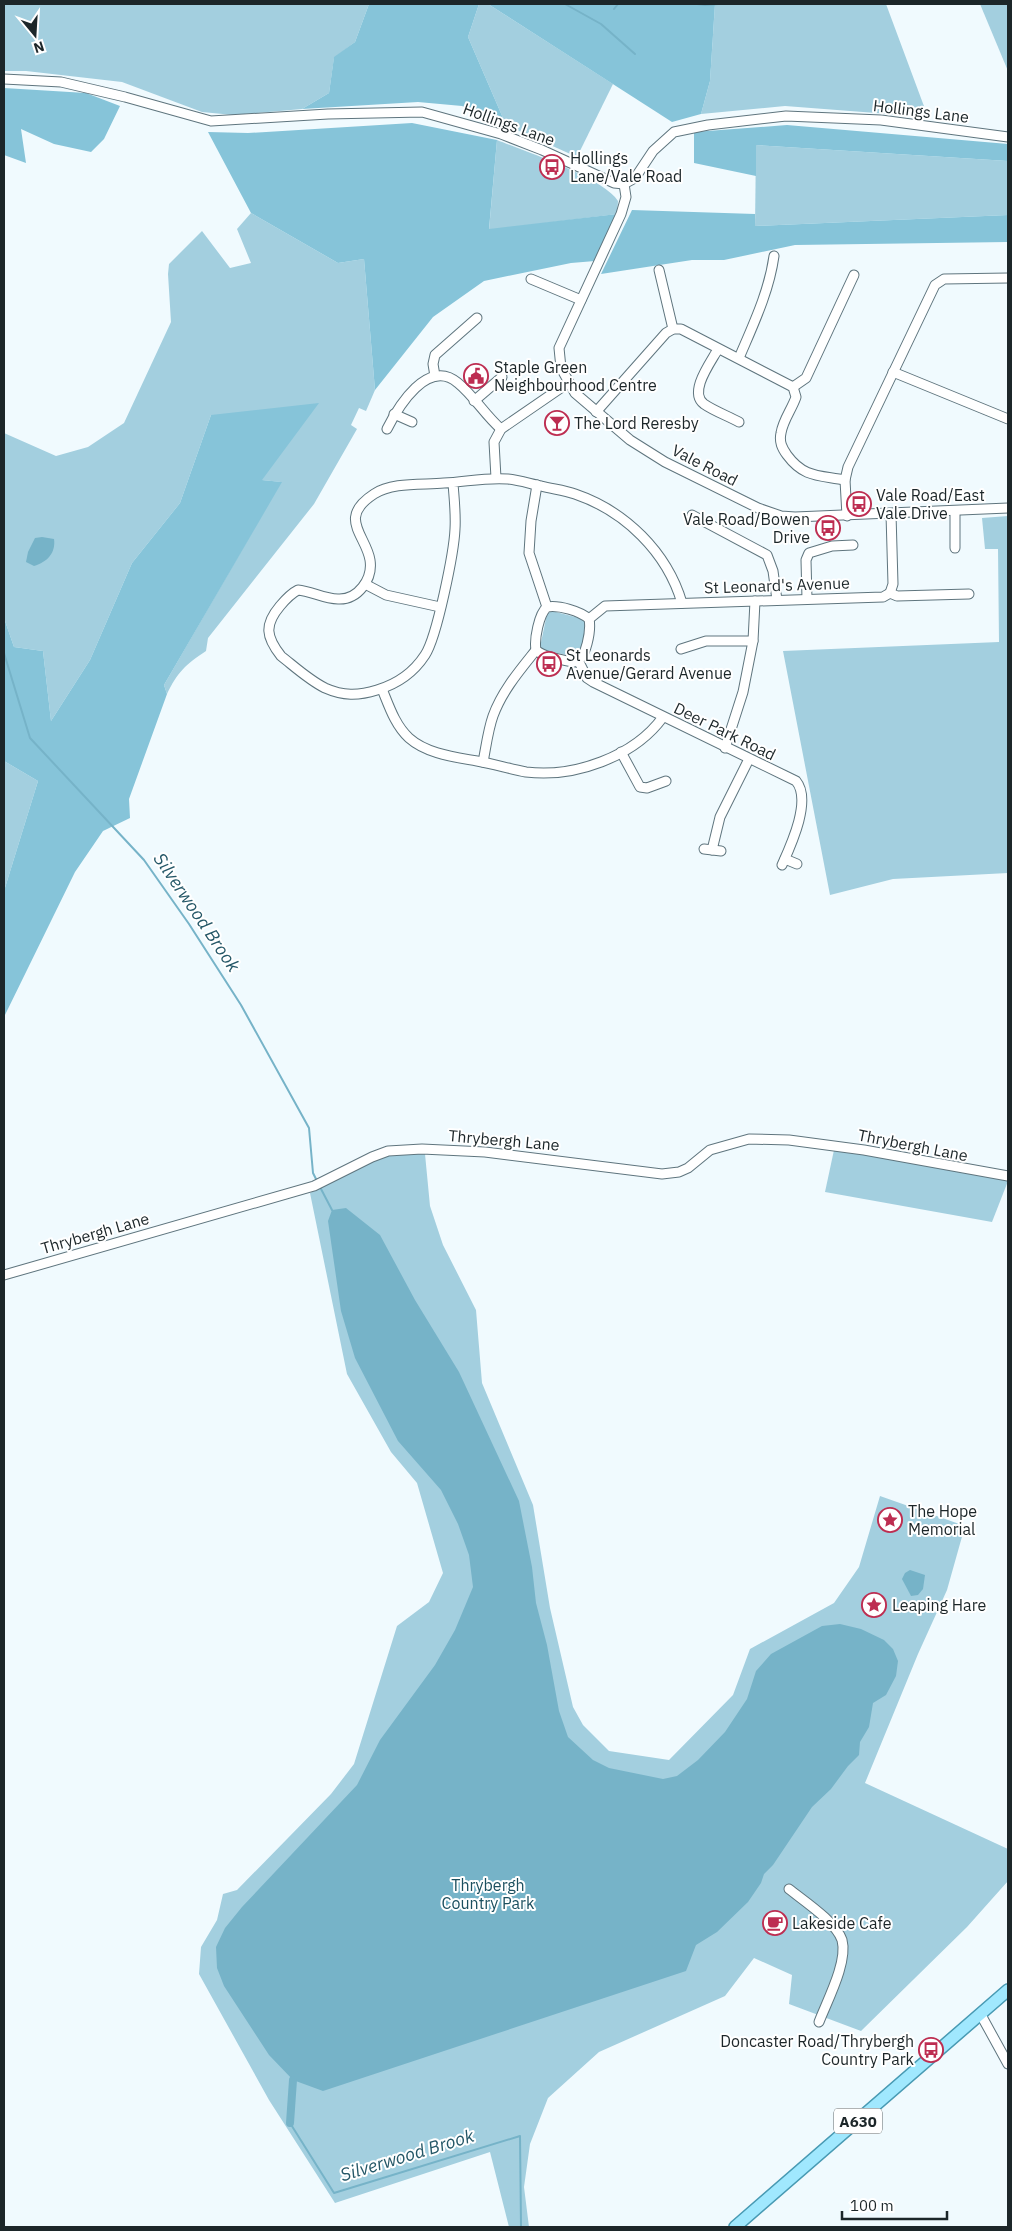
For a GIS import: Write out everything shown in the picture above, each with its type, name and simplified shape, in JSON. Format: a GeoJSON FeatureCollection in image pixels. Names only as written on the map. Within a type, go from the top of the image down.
{"type":"FeatureCollection","features":[{"type":"Feature","properties":{"kind":"main road","name":"A630"},"geometry":{"type":"LineString","coordinates":[[736,2227],[1008,1990]]}},
{"type":"Feature","properties":{"kind":"street","name":"Hollings Lane"},"geometry":{"type":"LineString","coordinates":[[4,79],[61,82],[125,97],[211,121],[239,121],[258,118],[328,114],[422,112],[501,134],[542,150],[614,183],[624,184],[635,178],[653,150],[674,132],[700,126],[777,117],[882,120],[1008,138]]}},
{"type":"Feature","properties":{"kind":"street","name":"Vale Road"},"geometry":{"type":"LineString","coordinates":[[624,184],[626,198],[621,214],[559,348],[558,358],[568,383],[583,402],[647,452],[758,508],[781,516],[847,516],[1008,508]]}},
{"type":"Feature","properties":{"kind":"street"},"geometry":{"type":"LineString","coordinates":[[739,358],[761,306],[774,256]]}},
{"type":"Feature","properties":{"kind":"street"},"geometry":{"type":"LineString","coordinates":[[659,270],[673,329]]}},
{"type":"Feature","properties":{"kind":"street"},"geometry":{"type":"LineString","coordinates":[[793,387],[806,378],[854,275]]}},
{"type":"Feature","properties":{"kind":"street"},"geometry":{"type":"LineString","coordinates":[[847,516],[846,480],[848,467],[935,285],[944,279],[1008,278]]}},
{"type":"Feature","properties":{"kind":"street"},"geometry":{"type":"LineString","coordinates":[[531,279],[581,300]]}},
{"type":"Feature","properties":{"kind":"street"},"geometry":{"type":"LineString","coordinates":[[435,376],[433,364],[435,354],[478,318]]}},
{"type":"Feature","properties":{"kind":"street"},"geometry":{"type":"LineString","coordinates":[[596,412],[666,333],[673,329],[681,329],[793,387],[796,397],[780,436],[782,449],[804,473],[846,480]]}},
{"type":"Feature","properties":{"kind":"street"},"geometry":{"type":"LineString","coordinates":[[718,349],[698,385],[697,392],[703,404],[739,422]]}},
{"type":"Feature","properties":{"kind":"street"},"geometry":{"type":"LineString","coordinates":[[893,372],[1008,419]]}},
{"type":"Feature","properties":{"kind":"street"},"geometry":{"type":"LineString","coordinates":[[387,429],[403,400],[423,382],[435,376],[443,376],[458,382],[474,402],[501,429]]}},
{"type":"Feature","properties":{"kind":"street"},"geometry":{"type":"LineString","coordinates":[[474,402],[502,377]]}},
{"type":"Feature","properties":{"kind":"street"},"geometry":{"type":"LineString","coordinates":[[496,478],[494,442],[501,429],[568,383]]}},
{"type":"Feature","properties":{"kind":"street"},"geometry":{"type":"LineString","coordinates":[[394,414],[412,422]]}},
{"type":"Feature","properties":{"kind":"street"},"geometry":{"type":"LineString","coordinates":[[453,483],[455,530],[434,638],[426,654],[407,675],[382,689],[362,695],[350,695],[325,688],[281,656],[276,650],[268,632],[268,624],[272,616],[292,593],[298,590],[305,590],[338,599],[353,595],[365,584],[371,563],[356,529],[356,519],[362,505],[376,493],[386,489],[496,478],[512,479],[573,493],[590,500],[633,527],[653,547],[665,566],[682,603]]}},
{"type":"Feature","properties":{"kind":"street"},"geometry":{"type":"LineString","coordinates":[[538,485],[531,521],[529,552],[547,608]]}},
{"type":"Feature","properties":{"kind":"street"},"geometry":{"type":"LineString","coordinates":[[955,512],[955,548]]}},
{"type":"Feature","properties":{"kind":"street"},"geometry":{"type":"LineString","coordinates":[[890,593],[893,584],[891,514]]}},
{"type":"Feature","properties":{"kind":"street"},"geometry":{"type":"LineString","coordinates":[[692,515],[768,555],[773,571],[777,600]]}},
{"type":"Feature","properties":{"kind":"street"},"geometry":{"type":"LineString","coordinates":[[807,599],[806,560],[809,553],[832,546],[853,545]]}},
{"type":"Feature","properties":{"kind":"street"},"geometry":{"type":"LineString","coordinates":[[365,584],[386,595],[440,607]]}},
{"type":"Feature","properties":{"kind":"street","name":"St Leonard's Avenue"},"geometry":{"type":"LineString","coordinates":[[589,619],[605,606],[883,597],[890,593],[896,596],[969,594]]}},
{"type":"Feature","properties":{"kind":"street"},"geometry":{"type":"LineString","coordinates":[[725,748],[743,692],[753,642],[755,601]]}},
{"type":"Feature","properties":{"kind":"street"},"geometry":{"type":"LineString","coordinates":[[553,606],[583,615],[589,619],[590,627],[583,656],[578,660],[571,662],[542,654],[536,650],[535,644],[542,612],[547,608],[553,606]]}},
{"type":"Feature","properties":{"kind":"street"},"geometry":{"type":"LineString","coordinates":[[681,649],[706,641],[753,642]]}},
{"type":"Feature","properties":{"kind":"street"},"geometry":{"type":"LineString","coordinates":[[483,762],[493,717],[501,698],[536,650]]}},
{"type":"Feature","properties":{"kind":"street","name":"Deer Park Road"},"geometry":{"type":"LineString","coordinates":[[578,660],[587,678],[593,682],[796,781],[802,793],[798,822],[783,862],[797,864]]}},
{"type":"Feature","properties":{"kind":"street"},"geometry":{"type":"LineString","coordinates":[[382,689],[401,729],[420,746],[436,752],[526,772],[558,772],[589,766],[621,752],[655,728],[662,717]]}},
{"type":"Feature","properties":{"kind":"street"},"geometry":{"type":"LineString","coordinates":[[621,752],[640,786],[647,788],[666,781]]}},
{"type":"Feature","properties":{"kind":"street"},"geometry":{"type":"LineString","coordinates":[[712,850],[720,817],[749,759]]}},
{"type":"Feature","properties":{"kind":"street","name":"Thrybergh Lane"},"geometry":{"type":"LineString","coordinates":[[4,1275],[314,1186],[372,1157],[400,1149],[485,1152],[662,1174],[679,1172],[688,1168],[710,1150],[721,1146],[749,1139],[788,1140],[864,1150],[1008,1176]]}},
{"type":"Feature","properties":{"kind":"street"},"geometry":{"type":"LineString","coordinates":[[788,1889],[831,1923],[842,1940],[843,1956],[819,2022]]}},
{"type":"Feature","properties":{"kind":"street"},"geometry":{"type":"LineString","coordinates":[[981,2015],[1008,2064]]}},
{"type":"Feature","properties":{"kind":"green space"},"geometry":{"type":"Polygon","coordinates":[[[4,4],[369,4],[355,42],[334,58],[329,93],[302,109],[233,115],[202,112],[122,82],[26,71],[4,71],[4,4]]]}},
{"type":"Feature","properties":{"kind":"green space"},"geometry":{"type":"Polygon","coordinates":[[[479,4],[488,4],[613,84],[577,157],[506,125],[468,37],[479,4]]]}},
{"type":"Feature","properties":{"kind":"green space"},"geometry":{"type":"Polygon","coordinates":[[[715,4],[886,4],[928,117],[785,106],[701,114],[710,81],[715,4]]]}},
{"type":"Feature","properties":{"kind":"green space"},"geometry":{"type":"Polygon","coordinates":[[[980,4],[1008,4],[1008,71],[980,4]]]}},
{"type":"Feature","properties":{"kind":"green space"},"geometry":{"type":"Polygon","coordinates":[[[497,140],[581,174],[597,183],[610,192],[618,201],[617,214],[489,230],[497,140]]]}},
{"type":"Feature","properties":{"kind":"green space"},"geometry":{"type":"Polygon","coordinates":[[[756,145],[1008,161],[1008,215],[755,226],[756,145]]]}},
{"type":"Feature","properties":{"kind":"green space"},"geometry":{"type":"Polygon","coordinates":[[[251,213],[338,263],[364,259],[375,390],[366,411],[359,408],[351,425],[357,429],[314,504],[208,638],[206,651],[183,670],[174,680],[167,694],[164,685],[281,482],[262,480],[211,415],[180,503],[132,563],[90,660],[51,721],[43,651],[14,647],[4,618],[4,433],[56,456],[88,447],[124,423],[171,322],[169,264],[202,231],[230,268],[251,263],[237,229],[251,213]]]}},
{"type":"Feature","properties":{"kind":"green space"},"geometry":{"type":"Polygon","coordinates":[[[1008,516],[1008,873],[893,879],[830,895],[783,651],[999,642],[998,549],[985,549],[982,518],[1008,516]]]}},
{"type":"Feature","properties":{"kind":"green space"},"geometry":{"type":"Polygon","coordinates":[[[552,611],[583,619],[585,623],[579,654],[575,657],[544,650],[540,647],[547,614],[552,611]]]}},
{"type":"Feature","properties":{"kind":"green space"},"geometry":{"type":"Polygon","coordinates":[[[4,761],[38,781],[4,891],[4,761]]]}},
{"type":"Feature","properties":{"kind":"green space"},"geometry":{"type":"Polygon","coordinates":[[[834,1150],[1008,1179],[1008,1181],[992,1222],[825,1192],[834,1150]]]}},
{"type":"Feature","properties":{"kind":"green space","name":"Thrybergh Country Park"},"geometry":{"type":"Polygon","coordinates":[[[397,1154],[425,1154],[430,1206],[443,1245],[476,1310],[482,1383],[533,1505],[550,1608],[573,1707],[583,1725],[609,1751],[669,1760],[733,1695],[750,1649],[834,1603],[859,1567],[880,1496],[965,1526],[947,1590],[918,1654],[865,1783],[1008,1849],[1008,1881],[967,1927],[861,2031],[789,2004],[792,1975],[754,1958],[725,1996],[599,2052],[548,2098],[530,2144],[524,2187],[529,2227],[509,2227],[490,2152],[335,2203],[269,2100],[199,1974],[201,1947],[217,1920],[223,1894],[237,1890],[331,1794],[354,1764],[397,1626],[429,1602],[443,1573],[417,1483],[391,1452],[347,1374],[310,1193],[375,1159],[397,1154]]]}},
{"type":"Feature","properties":{"kind":"shaded area"},"geometry":{"type":"Polygon","coordinates":[[[369,4],[479,4],[468,37],[506,125],[462,106],[418,102],[302,109],[329,93],[334,57],[355,42],[369,4]]]}},
{"type":"Feature","properties":{"kind":"shaded area"},"geometry":{"type":"Polygon","coordinates":[[[488,4],[715,4],[710,81],[701,114],[672,122],[488,4]]]}},
{"type":"Feature","properties":{"kind":"shaded area"},"geometry":{"type":"Polygon","coordinates":[[[4,88],[86,93],[120,106],[104,139],[91,152],[54,144],[21,129],[26,163],[4,155],[4,88]]]}},
{"type":"Feature","properties":{"kind":"shaded area"},"geometry":{"type":"Polygon","coordinates":[[[412,123],[497,140],[489,229],[617,214],[595,261],[571,263],[484,281],[433,317],[375,390],[364,259],[338,263],[251,213],[208,132],[248,133],[412,123]]]}},
{"type":"Feature","properties":{"kind":"shaded area"},"geometry":{"type":"Polygon","coordinates":[[[787,125],[1008,144],[1008,161],[756,145],[756,176],[694,163],[694,132],[787,125]]]}},
{"type":"Feature","properties":{"kind":"shaded area"},"geometry":{"type":"Polygon","coordinates":[[[632,210],[755,214],[755,226],[1008,215],[1008,242],[795,245],[724,260],[692,260],[601,274],[632,210]]]}},
{"type":"Feature","properties":{"kind":"shaded area"},"geometry":{"type":"Polygon","coordinates":[[[319,403],[262,480],[282,482],[164,685],[167,694],[129,799],[130,818],[103,831],[75,872],[4,1017],[4,891],[38,781],[4,761],[4,618],[14,647],[43,651],[51,721],[90,660],[132,563],[180,503],[211,415],[319,403]]]}},
{"type":"Feature","properties":{"kind":"shaded area"},"geometry":{"type":"Polygon","coordinates":[[[35,538],[54,539],[54,549],[47,559],[34,566],[26,562],[28,552],[35,538]]]}},
{"type":"Feature","properties":{"kind":"shaded area","name":"Thrybergh Country Park"},"geometry":{"type":"Polygon","coordinates":[[[346,1208],[380,1235],[415,1300],[459,1372],[519,1501],[532,1567],[536,1603],[547,1645],[559,1711],[568,1737],[593,1760],[609,1768],[663,1779],[677,1776],[698,1760],[725,1732],[747,1699],[756,1671],[771,1654],[822,1626],[840,1624],[861,1629],[884,1640],[893,1649],[898,1661],[896,1676],[886,1695],[873,1703],[869,1727],[860,1742],[859,1755],[831,1789],[812,1807],[773,1865],[764,1874],[761,1883],[748,1902],[717,1932],[696,1945],[686,1971],[323,2091],[293,2080],[269,2055],[224,1986],[217,1968],[216,1947],[225,1928],[242,1907],[357,1785],[380,1740],[435,1665],[455,1630],[473,1587],[469,1555],[458,1524],[441,1490],[398,1441],[355,1358],[341,1311],[328,1221],[332,1210],[346,1208]]]}},
{"type":"Feature","properties":{"kind":"shaded area"},"geometry":{"type":"Polygon","coordinates":[[[910,1570],[925,1575],[923,1589],[918,1595],[911,1596],[902,1579],[905,1573],[910,1570]]]}},
{"type":"Feature","properties":{"kind":"waterway"},"geometry":{"type":"LineString","coordinates":[[565,4],[601,24],[635,54]]}},
{"type":"Feature","properties":{"kind":"waterway"},"geometry":{"type":"LineString","coordinates":[[614,9],[618,4]]}},
{"type":"Feature","properties":{"kind":"waterway"},"geometry":{"type":"LineString","coordinates":[[697,4],[718,4]]}},
{"type":"Feature","properties":{"kind":"waterway","name":"Silverwood Brook"},"geometry":{"type":"LineString","coordinates":[[4,653],[30,738],[144,860],[189,924],[241,1005],[309,1128],[313,1173],[317,1181]]}},
{"type":"Feature","properties":{"kind":"waterway","name":"Silverwood Brook"},"geometry":{"type":"LineString","coordinates":[[320,1187],[332,1210]]}},
{"type":"Feature","properties":{"kind":"waterway","name":"Silverwood Brook"},"geometry":{"type":"LineString","coordinates":[[290,2123],[293,2080]]}},
{"type":"Feature","properties":{"kind":"waterway","name":"Silverwood Brook"},"geometry":{"type":"LineString","coordinates":[[290,2123],[334,2193],[520,2136],[521,2227]]}},
{"type":"Feature","properties":{"kind":"place","name":"Hollings Lane/Vale Road"},"geometry":{"type":"Point","coordinates":[552,167]}},
{"type":"Feature","properties":{"kind":"place","name":"Staple Green Neighbourhood Centre"},"geometry":{"type":"Point","coordinates":[476,376]}},
{"type":"Feature","properties":{"kind":"place","name":"The Lord Reresby"},"geometry":{"type":"Point","coordinates":[557,423]}},
{"type":"Feature","properties":{"kind":"place","name":"Vale Road/East Vale Drive"},"geometry":{"type":"Point","coordinates":[859,504]}},
{"type":"Feature","properties":{"kind":"place","name":"Vale Road/Bowen Drive"},"geometry":{"type":"Point","coordinates":[828,528]}},
{"type":"Feature","properties":{"kind":"place","name":"St Leonards Avenue/Gerard Avenue"},"geometry":{"type":"Point","coordinates":[549,664]}},
{"type":"Feature","properties":{"kind":"place","name":"The Hope Memorial"},"geometry":{"type":"Point","coordinates":[890,1520]}},
{"type":"Feature","properties":{"kind":"place","name":"Leaping Hare"},"geometry":{"type":"Point","coordinates":[874,1605]}},
{"type":"Feature","properties":{"kind":"place","name":"Lakeside Cafe"},"geometry":{"type":"Point","coordinates":[775,1923]}},
{"type":"Feature","properties":{"kind":"place","name":"Doncaster Road/Thrybergh Country Park"},"geometry":{"type":"Point","coordinates":[931,2050]}}]}
